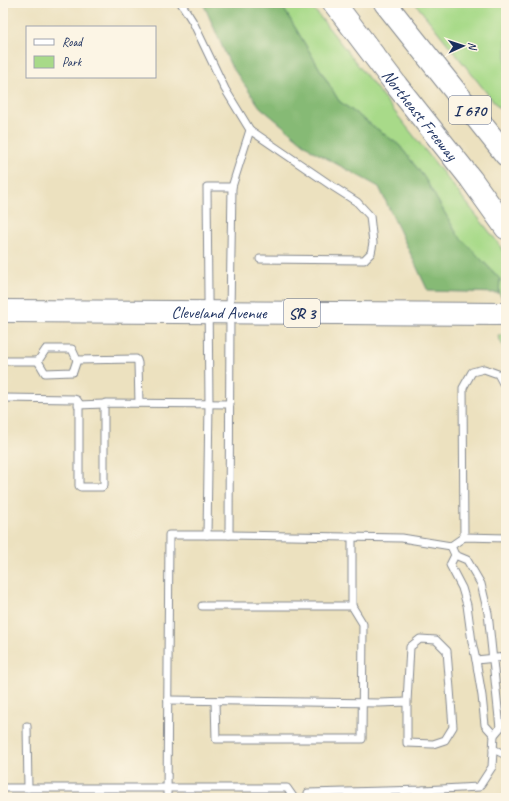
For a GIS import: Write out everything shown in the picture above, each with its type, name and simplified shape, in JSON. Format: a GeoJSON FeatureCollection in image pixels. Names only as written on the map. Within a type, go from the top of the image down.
{"type":"FeatureCollection","features":[{"type":"Feature","properties":{"kind":"main road","name":"Northeast Freeway"},"geometry":{"type":"LineString","coordinates":[[334,3],[397,86],[471,179],[506,228]]}},
{"type":"Feature","properties":{"kind":"main road","name":"I 670"},"geometry":{"type":"LineString","coordinates":[[385,3],[506,155]]}},
{"type":"Feature","properties":{"kind":"main road","name":"Cleveland Avenue"},"geometry":{"type":"LineString","coordinates":[[3,311],[500,314]]}},
{"type":"Feature","properties":{"kind":"lane"},"geometry":{"type":"LineString","coordinates":[[181,3],[193,22],[225,89],[250,130],[357,202],[370,216],[373,243],[371,253],[364,260],[260,259]]}},
{"type":"Feature","properties":{"kind":"lane"},"geometry":{"type":"LineString","coordinates":[[229,535],[232,187],[250,130]]}},
{"type":"Feature","properties":{"kind":"lane"},"geometry":{"type":"LineString","coordinates":[[206,535],[209,404],[208,187],[232,187]]}},
{"type":"Feature","properties":{"kind":"lane"},"geometry":{"type":"LineString","coordinates":[[46,349],[72,349],[76,360],[73,372],[45,373],[38,361],[46,349]]}},
{"type":"Feature","properties":{"kind":"lane"},"geometry":{"type":"LineString","coordinates":[[76,360],[136,359],[138,363],[139,403]]}},
{"type":"Feature","properties":{"kind":"lane"},"geometry":{"type":"LineString","coordinates":[[3,361],[38,361]]}},
{"type":"Feature","properties":{"kind":"lane"},"geometry":{"type":"LineString","coordinates":[[464,537],[463,388],[472,372],[484,369],[498,374],[506,389]]}},
{"type":"Feature","properties":{"kind":"lane"},"geometry":{"type":"LineString","coordinates":[[3,398],[77,400],[79,486],[81,487],[102,487],[104,485],[104,404]]}},
{"type":"Feature","properties":{"kind":"lane"},"geometry":{"type":"LineString","coordinates":[[78,405],[106,403],[230,404]]}},
{"type":"Feature","properties":{"kind":"lane"},"geometry":{"type":"LineString","coordinates":[[167,798],[169,535],[402,538],[450,546],[464,537],[506,538]]}},
{"type":"Feature","properties":{"kind":"lane"},"geometry":{"type":"LineString","coordinates":[[215,701],[216,739],[362,739],[363,624],[352,606],[352,537]]}},
{"type":"Feature","properties":{"kind":"lane"},"geometry":{"type":"LineString","coordinates":[[308,798],[308,793],[479,787],[492,767],[494,735],[500,728],[488,613],[481,584],[467,560],[455,555],[450,546]]}},
{"type":"Feature","properties":{"kind":"lane"},"geometry":{"type":"LineString","coordinates":[[455,555],[450,565],[462,588],[467,605],[482,696],[485,725],[494,735]]}},
{"type":"Feature","properties":{"kind":"lane"},"geometry":{"type":"LineString","coordinates":[[202,606],[352,606]]}},
{"type":"Feature","properties":{"kind":"lane"},"geometry":{"type":"LineString","coordinates":[[420,639],[436,640],[447,651],[453,727],[445,740],[433,744],[406,743],[407,702],[410,647],[420,639]]}},
{"type":"Feature","properties":{"kind":"lane"},"geometry":{"type":"LineString","coordinates":[[476,660],[506,657]]}},
{"type":"Feature","properties":{"kind":"lane"},"geometry":{"type":"LineString","coordinates":[[168,700],[407,702]]}},
{"type":"Feature","properties":{"kind":"lane"},"geometry":{"type":"LineString","coordinates":[[27,726],[28,788]]}},
{"type":"Feature","properties":{"kind":"lane"},"geometry":{"type":"LineString","coordinates":[[493,749],[506,755]]}},
{"type":"Feature","properties":{"kind":"lane"},"geometry":{"type":"LineString","coordinates":[[3,788],[286,788],[294,798]]}},
{"type":"Feature","properties":{"kind":"lane"},"geometry":{"type":"LineString","coordinates":[[423,790],[424,798]]}},
{"type":"Feature","properties":{"kind":"green space"},"geometry":{"type":"Polygon","coordinates":[[[203,3],[276,3],[284,9],[339,101],[399,145],[424,177],[457,234],[500,279],[499,293],[428,291],[379,187],[313,151],[260,107],[230,64],[203,3]]]}},
{"type":"Feature","properties":{"kind":"green space"},"geometry":{"type":"Polygon","coordinates":[[[276,3],[309,3],[499,244],[506,257],[506,307],[499,293],[500,279],[457,234],[424,177],[399,145],[339,101],[284,9],[276,3]]]}},
{"type":"Feature","properties":{"kind":"green space"},"geometry":{"type":"Polygon","coordinates":[[[415,3],[506,3],[506,117],[415,3]]]}},
{"type":"Feature","properties":{"kind":"green space"},"geometry":{"type":"Polygon","coordinates":[[[498,335],[506,335],[506,354],[498,335]]]}}]}
